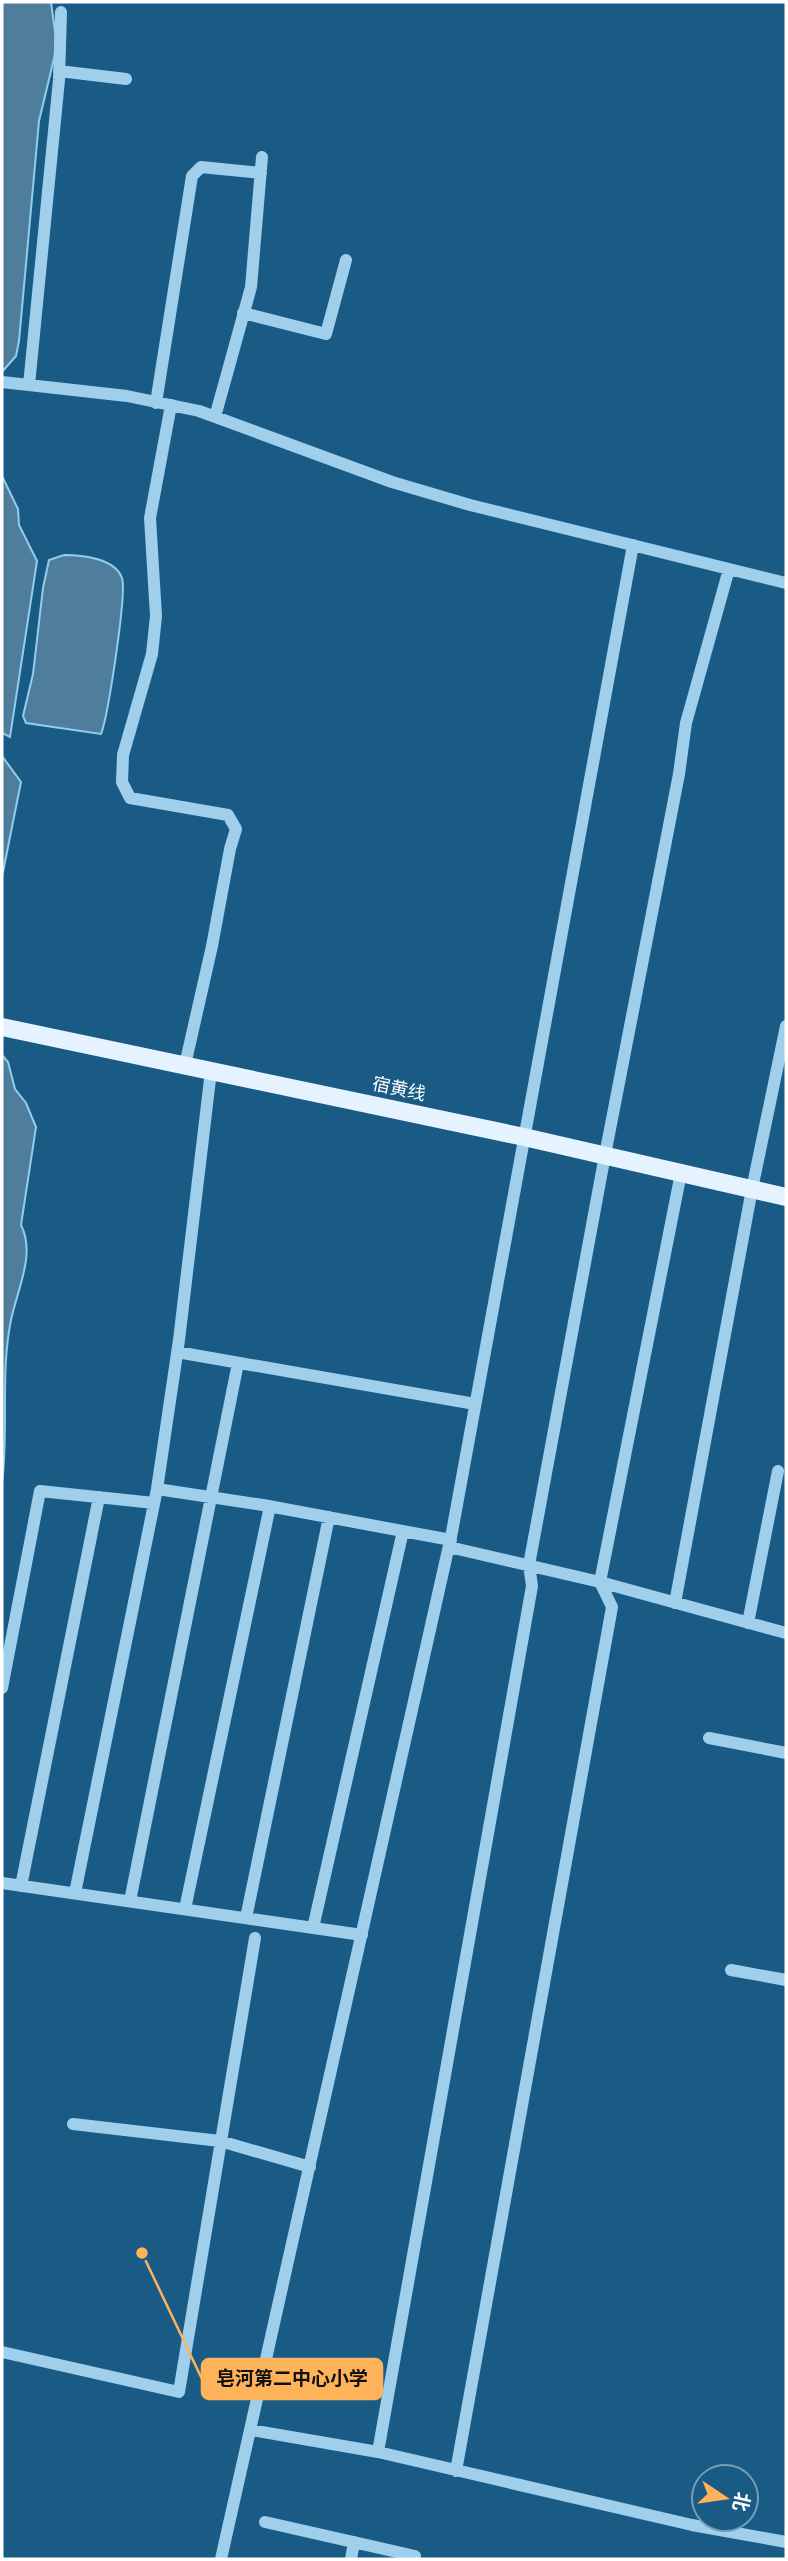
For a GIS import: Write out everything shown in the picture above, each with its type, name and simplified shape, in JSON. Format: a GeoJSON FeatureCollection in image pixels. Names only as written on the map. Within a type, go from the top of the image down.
{"type":"FeatureCollection","features":[{"type":"Feature","properties":{"kind":"main road","name":"宿黄线"},"geometry":{"type":"LineString","coordinates":[[2,1027],[524,1137],[786,1197]]}},
{"type":"Feature","properties":{"kind":"street"},"geometry":{"type":"LineString","coordinates":[[29,385],[60,71],[61,12]]}},
{"type":"Feature","properties":{"kind":"street"},"geometry":{"type":"LineString","coordinates":[[60,71],[126,79]]}},
{"type":"Feature","properties":{"kind":"street"},"geometry":{"type":"LineString","coordinates":[[215,417],[251,286],[262,157]]}},
{"type":"Feature","properties":{"kind":"street"},"geometry":{"type":"LineString","coordinates":[[156,402],[192,176],[201,167],[261,173]]}},
{"type":"Feature","properties":{"kind":"street"},"geometry":{"type":"LineString","coordinates":[[243,313],[326,334],[346,260]]}},
{"type":"Feature","properties":{"kind":"street"},"geometry":{"type":"LineString","coordinates":[[2,382],[127,396],[171,405],[215,417],[418,490],[786,583]]}},
{"type":"Feature","properties":{"kind":"street"},"geometry":{"type":"LineString","coordinates":[[171,405],[150,518],[156,616],[152,654],[122,755],[122,782],[130,798],[228,816],[236,829],[185,1065]]}},
{"type":"Feature","properties":{"kind":"street"},"geometry":{"type":"LineString","coordinates":[[221,2559],[450,1544],[633,545]]}},
{"type":"Feature","properties":{"kind":"street"},"geometry":{"type":"LineString","coordinates":[[378,2452],[532,1586],[529,1565],[605,1155],[679,774],[686,723],[729,569]]}},
{"type":"Feature","properties":{"kind":"street"},"geometry":{"type":"LineString","coordinates":[[675,1603],[752,1189],[786,1026]]}},
{"type":"Feature","properties":{"kind":"street"},"geometry":{"type":"LineString","coordinates":[[75,1893],[157,1489],[177,1352],[211,1071]]}},
{"type":"Feature","properties":{"kind":"street"},"geometry":{"type":"LineString","coordinates":[[456,2470],[611,1607],[600,1582],[681,1173]]}},
{"type":"Feature","properties":{"kind":"street"},"geometry":{"type":"LineString","coordinates":[[177,1352],[475,1404]]}},
{"type":"Feature","properties":{"kind":"street"},"geometry":{"type":"LineString","coordinates":[[130,1901],[238,1363]]}},
{"type":"Feature","properties":{"kind":"street"},"geometry":{"type":"LineString","coordinates":[[748,1623],[778,1471]]}},
{"type":"Feature","properties":{"kind":"street"},"geometry":{"type":"LineString","coordinates":[[157,1489],[270,1506],[403,1531],[786,1633]]}},
{"type":"Feature","properties":{"kind":"street"},"geometry":{"type":"LineString","coordinates":[[2,1688],[40,1491],[154,1503]]}},
{"type":"Feature","properties":{"kind":"street"},"geometry":{"type":"LineString","coordinates":[[21,1885],[99,1497]]}},
{"type":"Feature","properties":{"kind":"street"},"geometry":{"type":"LineString","coordinates":[[185,1909],[270,1506]]}},
{"type":"Feature","properties":{"kind":"street"},"geometry":{"type":"LineString","coordinates":[[246,1918],[329,1517]]}},
{"type":"Feature","properties":{"kind":"street"},"geometry":{"type":"LineString","coordinates":[[313,1928],[403,1531]]}},
{"type":"Feature","properties":{"kind":"street"},"geometry":{"type":"LineString","coordinates":[[709,1738],[786,1753]]}},
{"type":"Feature","properties":{"kind":"street"},"geometry":{"type":"LineString","coordinates":[[2,1883],[362,1935]]}},
{"type":"Feature","properties":{"kind":"street"},"geometry":{"type":"LineString","coordinates":[[2,2352],[179,2392],[255,1938]]}},
{"type":"Feature","properties":{"kind":"street"},"geometry":{"type":"LineString","coordinates":[[731,1970],[786,1980]]}},
{"type":"Feature","properties":{"kind":"street"},"geometry":{"type":"LineString","coordinates":[[73,2124],[220,2141],[310,2166]]}},
{"type":"Feature","properties":{"kind":"street"},"geometry":{"type":"LineString","coordinates":[[251,2430],[378,2452],[692,2525],[786,2542]]}},
{"type":"Feature","properties":{"kind":"street"},"geometry":{"type":"LineString","coordinates":[[265,2522],[415,2556]]}},
{"type":"Feature","properties":{"kind":"street"},"geometry":{"type":"LineString","coordinates":[[351,2559],[354,2542]]}},
{"type":"Feature","properties":{"kind":"water"},"geometry":{"type":"Polygon","coordinates":[[[2,2],[51,2],[57,46],[39,121],[19,341],[16,356],[2,372],[2,2]]]}},
{"type":"Feature","properties":{"kind":"water"},"geometry":{"type":"Polygon","coordinates":[[[2,476],[18,509],[19,525],[37,561],[10,737],[2,733],[2,476]]]}},
{"type":"Feature","properties":{"kind":"water"},"geometry":{"type":"Polygon","coordinates":[[[64,555],[105,562],[118,571],[122,578],[122,606],[116,655],[101,734],[26,723],[23,716],[33,674],[49,560],[64,555]]]}},
{"type":"Feature","properties":{"kind":"water"},"geometry":{"type":"Polygon","coordinates":[[[2,756],[21,782],[2,877],[2,756]]]}},
{"type":"Feature","properties":{"kind":"water"},"geometry":{"type":"Polygon","coordinates":[[[2,1055],[8,1062],[15,1089],[26,1103],[36,1127],[21,1225],[27,1248],[26,1260],[8,1340],[2,1483],[2,1055]]]}},
{"type":"Feature","properties":{"kind":"place","name":"皂河第二中心小学"},"geometry":{"type":"Point","coordinates":[142,2253]}}]}
